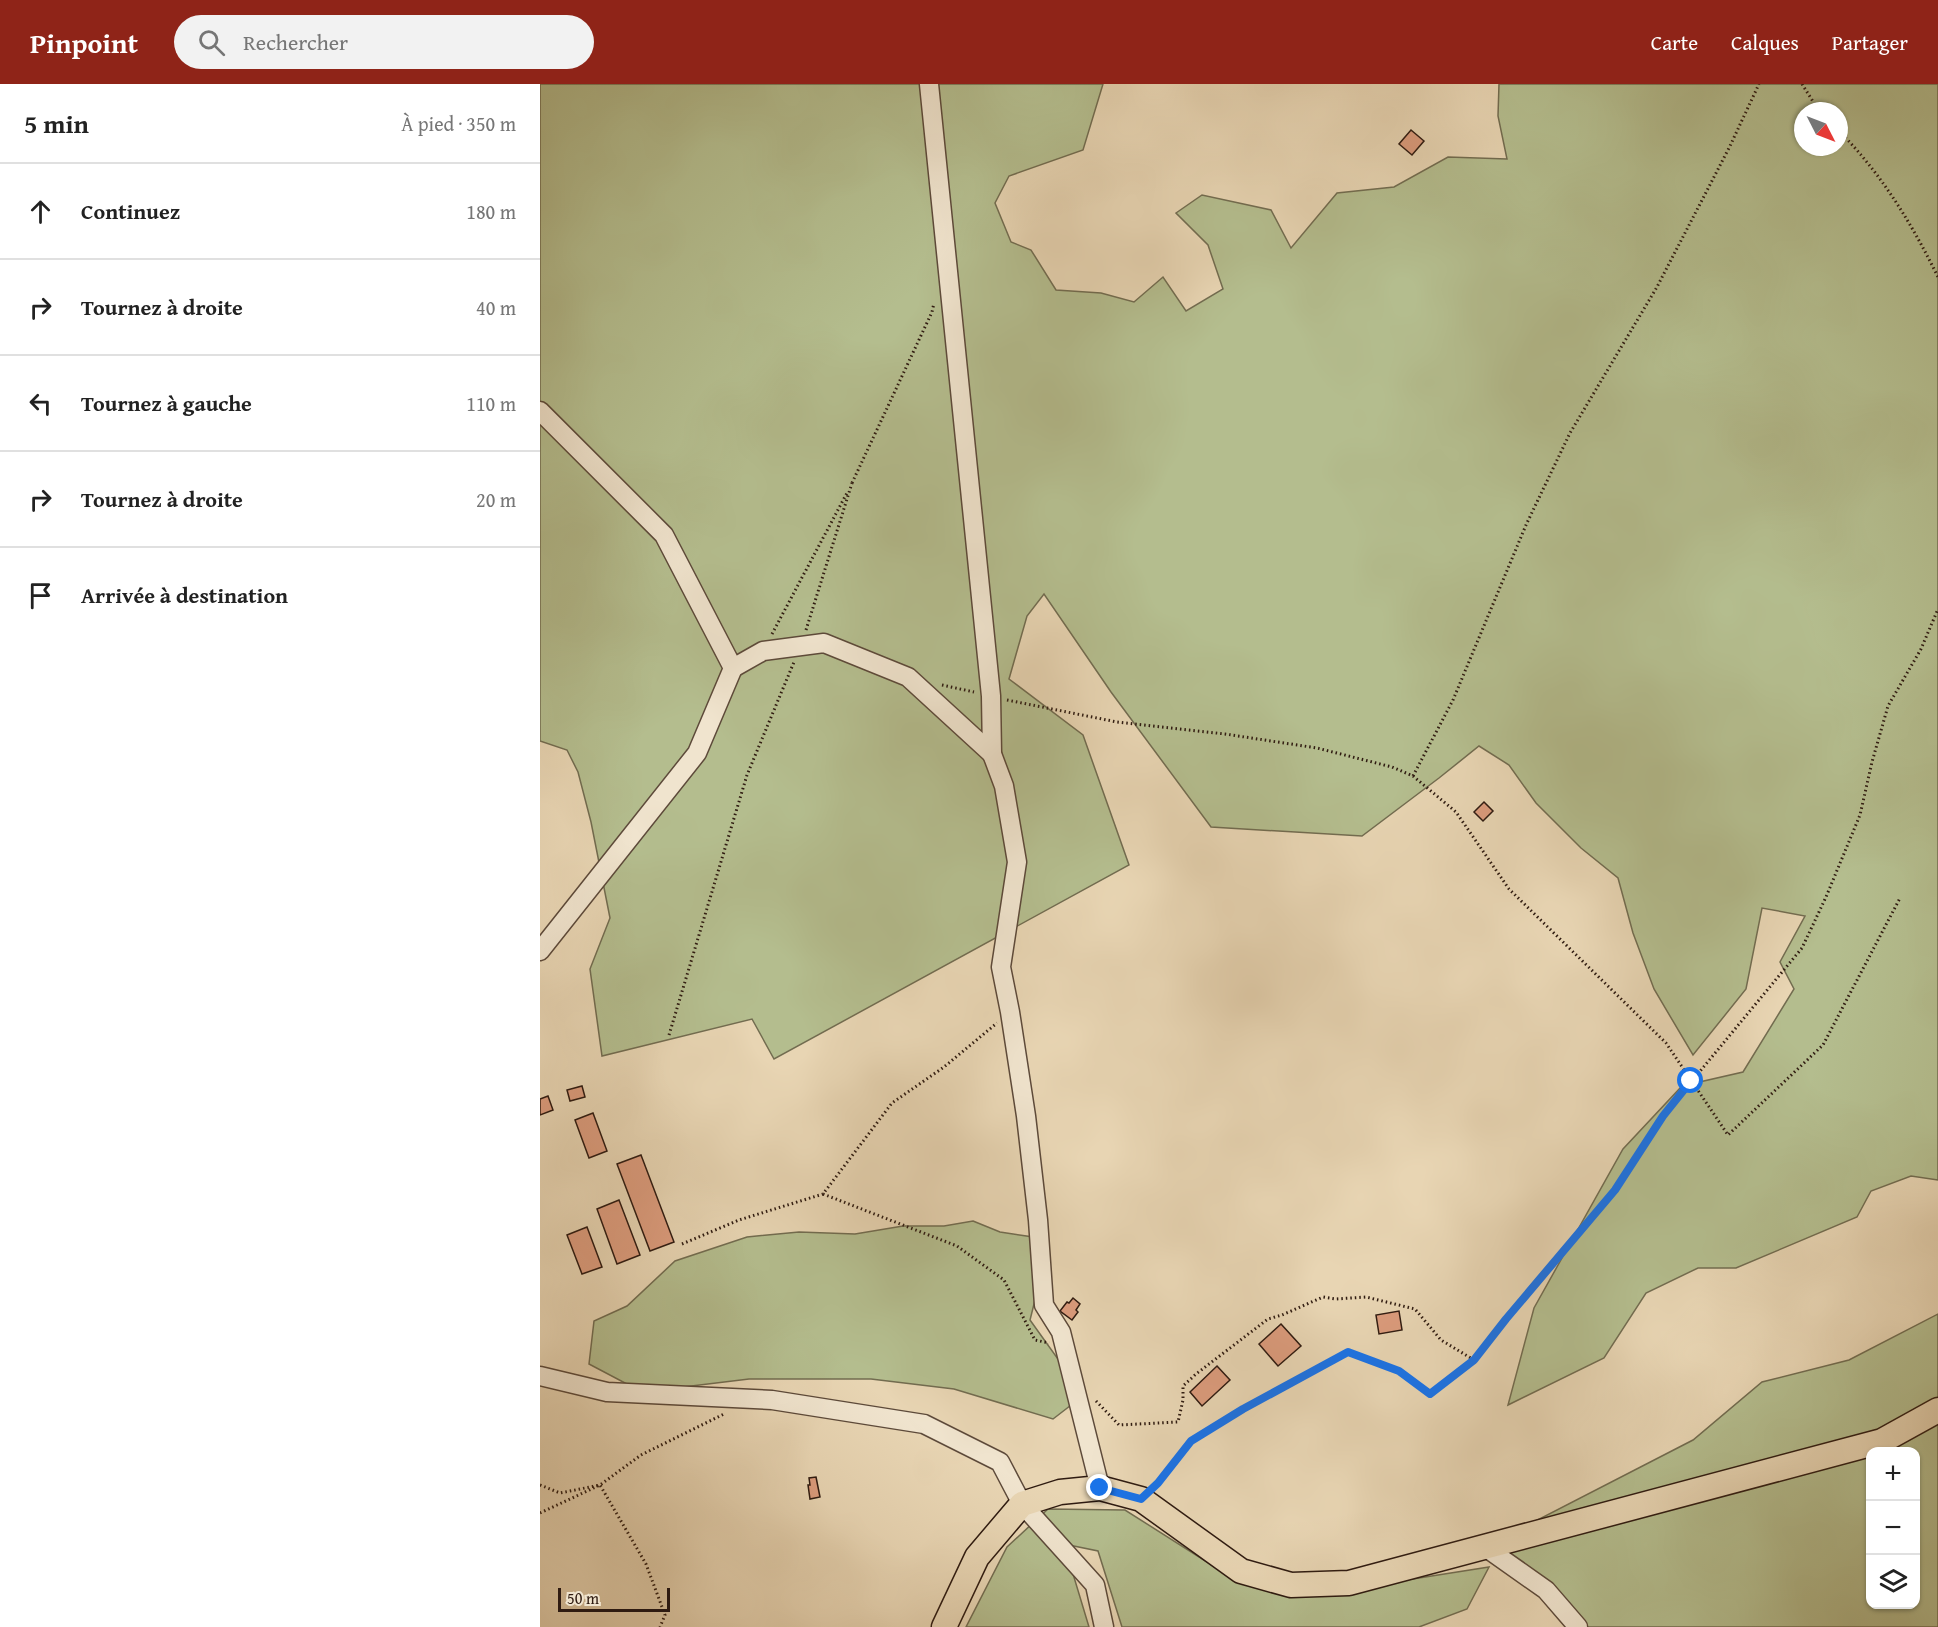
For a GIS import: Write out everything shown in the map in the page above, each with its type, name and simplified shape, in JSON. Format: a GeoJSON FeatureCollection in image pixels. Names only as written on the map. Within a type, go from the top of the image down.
{"type":"FeatureCollection","features":[{"type":"Feature","properties":{"kind":"main road"},"geometry":{"type":"LineString","coordinates":[[944,1627],[977,1557],[1022,1504],[1060,1492],[1100,1488],[1141,1499],[1241,1571],[1291,1586],[1349,1583],[1882,1441],[1938,1410]]}},
{"type":"Feature","properties":{"kind":"street"},"geometry":{"type":"LineString","coordinates":[[929,84],[990,696],[992,754],[1005,786],[1017,862],[1000,967],[1010,1012],[1026,1116],[1038,1220],[1044,1305],[1061,1332],[1100,1488]]}},
{"type":"Feature","properties":{"kind":"street"},"geometry":{"type":"LineString","coordinates":[[540,411],[664,535],[733,668]]}},
{"type":"Feature","properties":{"kind":"street"},"geometry":{"type":"LineString","coordinates":[[540,951],[697,753],[733,668],[764,651],[824,643],[908,677],[992,754]]}},
{"type":"Feature","properties":{"kind":"street"},"geometry":{"type":"LineString","coordinates":[[540,1376],[607,1392],[772,1400],[924,1424],[1000,1462],[1022,1504],[1095,1585],[1104,1627]]}},
{"type":"Feature","properties":{"kind":"street"},"geometry":{"type":"LineString","coordinates":[[1485,1547],[1546,1590],[1578,1627]]}},
{"type":"Feature","properties":{"kind":"path"},"geometry":{"type":"LineString","coordinates":[[1413,776],[1453,700],[1526,525],[1570,433],[1657,287],[1730,146],[1759,84]]}},
{"type":"Feature","properties":{"kind":"path"},"geometry":{"type":"LineString","coordinates":[[1802,84],[1813,102]]}},
{"type":"Feature","properties":{"kind":"path"},"geometry":{"type":"LineString","coordinates":[[1848,140],[1864,156],[1895,200],[1938,277]]}},
{"type":"Feature","properties":{"kind":"path"},"geometry":{"type":"LineString","coordinates":[[764,651],[852,483],[932,312],[934,302]]}},
{"type":"Feature","properties":{"kind":"path"},"geometry":{"type":"LineString","coordinates":[[669,1035],[747,775],[801,646],[852,483]]}},
{"type":"Feature","properties":{"kind":"path"},"geometry":{"type":"LineString","coordinates":[[1141,1499],[1158,1483],[1191,1441],[1243,1409],[1348,1352],[1399,1371],[1430,1394],[1474,1360],[1615,1190],[1663,1116],[1802,948],[1860,815],[1888,706],[1921,649],[1938,609]]}},
{"type":"Feature","properties":{"kind":"path"},"geometry":{"type":"LineString","coordinates":[[939,684],[1117,722],[1225,734],[1317,748],[1392,767],[1413,776],[1456,812],[1509,889],[1666,1043],[1728,1135],[1823,1045],[1900,898]]}},
{"type":"Feature","properties":{"kind":"path"},"geometry":{"type":"LineString","coordinates":[[682,1244],[739,1220],[823,1194],[892,1102],[944,1067],[1010,1012]]}},
{"type":"Feature","properties":{"kind":"path"},"geometry":{"type":"LineString","coordinates":[[823,1194],[957,1246],[1004,1280],[1035,1340],[1065,1347]]}},
{"type":"Feature","properties":{"kind":"path"},"geometry":{"type":"LineString","coordinates":[[1092,1394],[1097,1404],[1119,1425],[1178,1422],[1183,1400],[1183,1386],[1196,1374],[1269,1319],[1323,1297],[1336,1299],[1366,1297],[1416,1310],[1441,1340],[1474,1360]]}},
{"type":"Feature","properties":{"kind":"path"},"geometry":{"type":"LineString","coordinates":[[540,1513],[600,1485],[641,1455],[725,1414]]}},
{"type":"Feature","properties":{"kind":"path"},"geometry":{"type":"LineString","coordinates":[[540,1485],[560,1493],[600,1485]]}},
{"type":"Feature","properties":{"kind":"path"},"geometry":{"type":"LineString","coordinates":[[600,1485],[646,1564],[665,1615],[660,1627]]}},
{"type":"Feature","properties":{"kind":"green space"},"geometry":{"type":"Polygon","coordinates":[[[540,84],[1103,84],[1083,150],[1009,176],[995,203],[1011,242],[1031,250],[1056,290],[1101,293],[1134,302],[1163,277],[1186,311],[1223,289],[1208,245],[1176,213],[1202,195],[1271,210],[1291,248],[1337,193],[1394,187],[1448,157],[1507,159],[1498,116],[1499,84],[1938,84],[1938,1180],[1911,1176],[1871,1191],[1857,1217],[1736,1268],[1698,1268],[1646,1293],[1604,1358],[1508,1405],[1534,1308],[1623,1149],[1682,1086],[1743,1072],[1794,989],[1780,962],[1805,916],[1762,908],[1746,989],[1693,1055],[1654,989],[1633,933],[1618,878],[1581,848],[1536,803],[1509,765],[1479,746],[1362,836],[1211,827],[1111,692],[1044,594],[1027,616],[1009,679],[1083,735],[1129,865],[774,1059],[752,1019],[602,1056],[590,969],[610,918],[591,822],[578,772],[567,750],[540,741],[540,84]]]}},
{"type":"Feature","properties":{"kind":"green space"},"geometry":{"type":"Polygon","coordinates":[[[973,1221],[1000,1232],[1033,1237],[1037,1292],[1030,1320],[1063,1366],[1075,1402],[1053,1419],[954,1389],[871,1379],[749,1379],[642,1392],[589,1364],[594,1321],[627,1306],[675,1261],[747,1237],[799,1232],[855,1234],[903,1226],[944,1226],[973,1221]]]}},
{"type":"Feature","properties":{"kind":"green space"},"geometry":{"type":"Polygon","coordinates":[[[1938,1314],[1938,1627],[1572,1627],[1546,1590],[1485,1547],[1693,1440],[1762,1382],[1849,1360],[1938,1314]]]}},
{"type":"Feature","properties":{"kind":"green space"},"geometry":{"type":"Polygon","coordinates":[[[1048,1509],[1125,1510],[1240,1583],[1298,1597],[1489,1567],[1467,1609],[1419,1627],[1122,1627],[1098,1551],[1064,1544],[1089,1627],[966,1627],[1007,1547],[1048,1509]]]}},
{"type":"Feature","properties":{"kind":"building"},"geometry":{"type":"Polygon","coordinates":[[[1411,130],[1424,141],[1412,155],[1399,144],[1411,130]]]}},
{"type":"Feature","properties":{"kind":"building"},"geometry":{"type":"Polygon","coordinates":[[[1484,802],[1493,811],[1483,821],[1474,812],[1484,802]]]}},
{"type":"Feature","properties":{"kind":"building"},"geometry":{"type":"Polygon","coordinates":[[[582,1086],[585,1097],[570,1101],[567,1090],[582,1086]]]}},
{"type":"Feature","properties":{"kind":"building"},"geometry":{"type":"Polygon","coordinates":[[[548,1096],[553,1110],[540,1115],[540,1099],[548,1096]]]}},
{"type":"Feature","properties":{"kind":"building"},"geometry":{"type":"Polygon","coordinates":[[[593,1113],[607,1151],[589,1158],[575,1120],[593,1113]]]}},
{"type":"Feature","properties":{"kind":"building"},"geometry":{"type":"Polygon","coordinates":[[[641,1155],[674,1242],[650,1251],[617,1164],[641,1155]]]}},
{"type":"Feature","properties":{"kind":"building"},"geometry":{"type":"Polygon","coordinates":[[[619,1200],[640,1255],[617,1264],[597,1209],[619,1200]]]}},
{"type":"Feature","properties":{"kind":"building"},"geometry":{"type":"Polygon","coordinates":[[[587,1227],[602,1267],[582,1274],[567,1235],[587,1227]]]}},
{"type":"Feature","properties":{"kind":"building"},"geometry":{"type":"Polygon","coordinates":[[[1073,1298],[1080,1304],[1072,1320],[1060,1311],[1073,1298]]]}},
{"type":"Feature","properties":{"kind":"building"},"geometry":{"type":"Polygon","coordinates":[[[1399,1311],[1402,1330],[1379,1334],[1376,1315],[1399,1311]]]}},
{"type":"Feature","properties":{"kind":"building"},"geometry":{"type":"Polygon","coordinates":[[[1281,1324],[1301,1346],[1278,1366],[1259,1344],[1281,1324]]]}},
{"type":"Feature","properties":{"kind":"building"},"geometry":{"type":"Polygon","coordinates":[[[1217,1366],[1230,1380],[1202,1406],[1190,1392],[1217,1366]]]}},
{"type":"Feature","properties":{"kind":"building"},"geometry":{"type":"Polygon","coordinates":[[[816,1477],[820,1497],[810,1499],[809,1478],[816,1477]]]}},
{"type":"Feature","properties":{"kind":"route"},"geometry":{"type":"LineString","coordinates":[[1100,1488],[1141,1499],[1158,1483],[1191,1441],[1243,1409],[1348,1352],[1399,1371],[1430,1394],[1474,1360],[1615,1190],[1663,1116],[1691,1081]]}}]}
